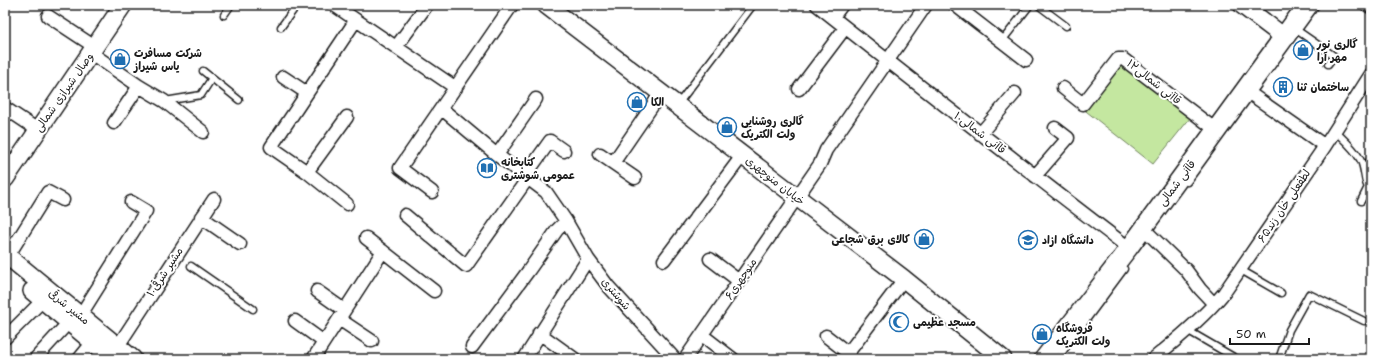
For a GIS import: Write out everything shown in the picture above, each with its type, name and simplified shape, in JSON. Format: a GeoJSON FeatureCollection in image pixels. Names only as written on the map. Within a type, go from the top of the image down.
{"type":"FeatureCollection","features":[{"type":"Feature","properties":{"kind":"main road","name":"خیابان منوچهری"},"geometry":{"type":"LineString","coordinates":[[546,5],[796,198],[904,279],[1003,359]]}},
{"type":"Feature","properties":{"kind":"main road"},"geometry":{"type":"LineString","coordinates":[[1242,5],[1291,34]]}},
{"type":"Feature","properties":{"kind":"main road","name":"قاآنی شمالی"},"geometry":{"type":"LineString","coordinates":[[1044,359],[1129,248],[1148,232],[1216,130],[1248,92],[1291,34],[1306,5]]}},
{"type":"Feature","properties":{"kind":"main road","name":"وصال شیرازی شمالی"},"geometry":{"type":"LineString","coordinates":[[5,179],[93,50],[119,6]]}},
{"type":"Feature","properties":{"kind":"main road","name":"مشیر شرقی"},"geometry":{"type":"LineString","coordinates":[[6,260],[43,300],[75,319]]}},
{"type":"Feature","properties":{"kind":"main road","name":"مشیر شرقی"},"geometry":{"type":"LineString","coordinates":[[6,260],[109,349],[133,359]]}},
{"type":"Feature","properties":{"kind":"street"},"geometry":{"type":"LineString","coordinates":[[334,5],[456,88]]}},
{"type":"Feature","properties":{"kind":"street"},"geometry":{"type":"LineString","coordinates":[[396,47],[427,5]]}},
{"type":"Feature","properties":{"kind":"street"},"geometry":{"type":"LineString","coordinates":[[432,192],[400,168],[442,109],[512,5]]}},
{"type":"Feature","properties":{"kind":"street","name":"قاآنی شمالی۱۰"},"geometry":{"type":"LineString","coordinates":[[817,5],[980,134],[1010,155],[1129,248]]}},
{"type":"Feature","properties":{"kind":"street"},"geometry":{"type":"LineString","coordinates":[[833,18],[842,5]]}},
{"type":"Feature","properties":{"kind":"street","name":"منوچهری۶"},"geometry":{"type":"LineString","coordinates":[[684,359],[820,164],[826,150],[926,5]]}},
{"type":"Feature","properties":{"kind":"street"},"geometry":{"type":"LineString","coordinates":[[955,5],[1026,60]]}},
{"type":"Feature","properties":{"kind":"street"},"geometry":{"type":"LineString","coordinates":[[48,16],[140,86],[164,101],[203,132]]}},
{"type":"Feature","properties":{"kind":"street"},"geometry":{"type":"LineString","coordinates":[[347,204],[307,172],[271,147],[356,20]]}},
{"type":"Feature","properties":{"kind":"street"},"geometry":{"type":"LineString","coordinates":[[799,89],[845,28]]}},
{"type":"Feature","properties":{"kind":"street","name":"قاآنی شمالی۱۲"},"geometry":{"type":"LineString","coordinates":[[1063,88],[1082,104],[1118,59],[1123,59],[1216,130]]}},
{"type":"Feature","properties":{"kind":"street","name":"لطفعلی خان زند۶۵"},"geometry":{"type":"LineString","coordinates":[[1155,358],[1214,304],[1241,270],[1325,146],[1371,74]]}},
{"type":"Feature","properties":{"kind":"street"},"geometry":{"type":"LineString","coordinates":[[283,78],[307,93]]}},
{"type":"Feature","properties":{"kind":"street"},"geometry":{"type":"LineString","coordinates":[[114,123],[140,86]]}},
{"type":"Feature","properties":{"kind":"street"},"geometry":{"type":"LineString","coordinates":[[1248,92],[1325,146]]}},
{"type":"Feature","properties":{"kind":"street"},"geometry":{"type":"LineString","coordinates":[[612,163],[661,93]]}},
{"type":"Feature","properties":{"kind":"street"},"geometry":{"type":"LineString","coordinates":[[980,134],[1015,93]]}},
{"type":"Feature","properties":{"kind":"street"},"geometry":{"type":"LineString","coordinates":[[497,155],[536,99]]}},
{"type":"Feature","properties":{"kind":"street"},"geometry":{"type":"LineString","coordinates":[[5,108],[38,130]]}},
{"type":"Feature","properties":{"kind":"street","name":"شوشتری"},"geometry":{"type":"LineString","coordinates":[[442,109],[497,155],[546,192],[566,221],[588,259],[617,297],[675,359]]}},
{"type":"Feature","properties":{"kind":"street"},"geometry":{"type":"LineString","coordinates":[[307,172],[347,117]]}},
{"type":"Feature","properties":{"kind":"street"},"geometry":{"type":"LineString","coordinates":[[1035,176],[1068,138],[1055,128]]}},
{"type":"Feature","properties":{"kind":"street"},"geometry":{"type":"LineString","coordinates":[[405,215],[466,266],[550,141],[564,151]]}},
{"type":"Feature","properties":{"kind":"street"},"geometry":{"type":"LineString","coordinates":[[600,154],[634,178]]}},
{"type":"Feature","properties":{"kind":"street"},"geometry":{"type":"LineString","coordinates":[[664,260],[742,156]]}},
{"type":"Feature","properties":{"kind":"street"},"geometry":{"type":"LineString","coordinates":[[6,260],[48,192],[63,200]]}},
{"type":"Feature","properties":{"kind":"street","name":"مشیر شرقی۱۰"},"geometry":{"type":"LineString","coordinates":[[79,359],[109,349],[179,257],[201,217],[214,199]]}},
{"type":"Feature","properties":{"kind":"street"},"geometry":{"type":"LineString","coordinates":[[35,359],[75,319],[146,211],[131,202]]}},
{"type":"Feature","properties":{"kind":"street"},"geometry":{"type":"LineString","coordinates":[[201,217],[240,244]]}},
{"type":"Feature","properties":{"kind":"street"},"geometry":{"type":"LineString","coordinates":[[472,347],[557,230],[566,221]]}},
{"type":"Feature","properties":{"kind":"street"},"geometry":{"type":"LineString","coordinates":[[1148,232],[1186,270],[1200,289],[1214,304]]}},
{"type":"Feature","properties":{"kind":"street"},"geometry":{"type":"LineString","coordinates":[[366,238],[434,291]]}},
{"type":"Feature","properties":{"kind":"street"},"geometry":{"type":"LineString","coordinates":[[317,358],[324,342],[383,251]]}},
{"type":"Feature","properties":{"kind":"street"},"geometry":{"type":"LineString","coordinates":[[524,359],[539,333],[588,259]]}},
{"type":"Feature","properties":{"kind":"street"},"geometry":{"type":"LineString","coordinates":[[710,259],[739,281]]}},
{"type":"Feature","properties":{"kind":"street"},"geometry":{"type":"LineString","coordinates":[[826,336],[848,353],[904,279]]}},
{"type":"Feature","properties":{"kind":"street"},"geometry":{"type":"LineString","coordinates":[[317,292],[372,341]]}},
{"type":"Feature","properties":{"kind":"street"},"geometry":{"type":"LineString","coordinates":[[5,338],[43,300]]}},
{"type":"Feature","properties":{"kind":"street"},"geometry":{"type":"LineString","coordinates":[[295,321],[324,342]]}},
{"type":"Feature","properties":{"kind":"street"},"geometry":{"type":"LineString","coordinates":[[539,333],[575,359]]}},
{"type":"Feature","properties":{"kind":"street"},"geometry":{"type":"LineString","coordinates":[[702,335],[733,359]]}},
{"type":"Feature","properties":{"kind":"lane"},"geometry":{"type":"LineString","coordinates":[[224,15],[231,5]]}},
{"type":"Feature","properties":{"kind":"lane"},"geometry":{"type":"LineString","coordinates":[[281,27],[297,5]]}},
{"type":"Feature","properties":{"kind":"lane"},"geometry":{"type":"LineString","coordinates":[[677,105],[753,5]]}},
{"type":"Feature","properties":{"kind":"lane"},"geometry":{"type":"LineString","coordinates":[[1002,41],[1030,5]]}},
{"type":"Feature","properties":{"kind":"lane"},"geometry":{"type":"LineString","coordinates":[[1038,5],[1066,26]]}},
{"type":"Feature","properties":{"kind":"lane"},"geometry":{"type":"LineString","coordinates":[[1316,5],[1291,34],[1334,56],[1328,64]]}},
{"type":"Feature","properties":{"kind":"lane"},"geometry":{"type":"LineString","coordinates":[[1362,5],[1371,11]]}},
{"type":"Feature","properties":{"kind":"lane"},"geometry":{"type":"LineString","coordinates":[[203,71],[239,100]]}},
{"type":"Feature","properties":{"kind":"lane"},"geometry":{"type":"LineString","coordinates":[[164,101],[201,95],[212,78]]}},
{"type":"Feature","properties":{"kind":"lane"},"geometry":{"type":"LineString","coordinates":[[1182,190],[1248,92]]}},
{"type":"Feature","properties":{"kind":"lane"},"geometry":{"type":"LineString","coordinates":[[1334,130],[1360,159],[1364,168],[1369,190],[1361,201]]}},
{"type":"Feature","properties":{"kind":"lane"},"geometry":{"type":"LineString","coordinates":[[1364,168],[1371,158]]}},
{"type":"Feature","properties":{"kind":"lane"},"geometry":{"type":"LineString","coordinates":[[1057,359],[1126,265]]}},
{"type":"Feature","properties":{"kind":"lane"},"geometry":{"type":"LineString","coordinates":[[191,266],[253,309]]}},
{"type":"Feature","properties":{"kind":"lane"},"geometry":{"type":"LineString","coordinates":[[1241,270],[1281,293]]}},
{"type":"Feature","properties":{"kind":"lane"},"geometry":{"type":"LineString","coordinates":[[1279,359],[1289,330],[1309,294],[1364,321]]}},
{"type":"Feature","properties":{"kind":"lane"},"geometry":{"type":"LineString","coordinates":[[1187,330],[1237,359]]}},
{"type":"Feature","properties":{"kind":"green space"},"geometry":{"type":"Polygon","coordinates":[[[1122,63],[1191,117],[1153,164],[1082,108],[1122,63]]]}},
{"type":"Feature","properties":{"kind":"place","name":"گالری نور مهر آرا"},"geometry":{"type":"Point","coordinates":[1303,50]}},
{"type":"Feature","properties":{"kind":"place","name":"شرکت مسافرت یاس شیراز"},"geometry":{"type":"Point","coordinates":[120,59]}},
{"type":"Feature","properties":{"kind":"place","name":"ساختمان ثنا"},"geometry":{"type":"Point","coordinates":[1283,87]}},
{"type":"Feature","properties":{"kind":"place","name":"الکا"},"geometry":{"type":"Point","coordinates":[637,102]}},
{"type":"Feature","properties":{"kind":"place","name":"گالری روشنایی ولت الکتریک"},"geometry":{"type":"Point","coordinates":[727,127]}},
{"type":"Feature","properties":{"kind":"place","name":"کتابخانه عمومی شوشتری"},"geometry":{"type":"Point","coordinates":[487,168]}},
{"type":"Feature","properties":{"kind":"place","name":"کالای برق شجاعی"},"geometry":{"type":"Point","coordinates":[924,239]}},
{"type":"Feature","properties":{"kind":"place","name":"دانشگاه ازاد"},"geometry":{"type":"Point","coordinates":[1028,240]}},
{"type":"Feature","properties":{"kind":"place","name":"مسجد عظیمی"},"geometry":{"type":"Point","coordinates":[899,322]}},
{"type":"Feature","properties":{"kind":"place","name":"فروشگاه ولت الکتریک"},"geometry":{"type":"Point","coordinates":[1042,334]}}]}
